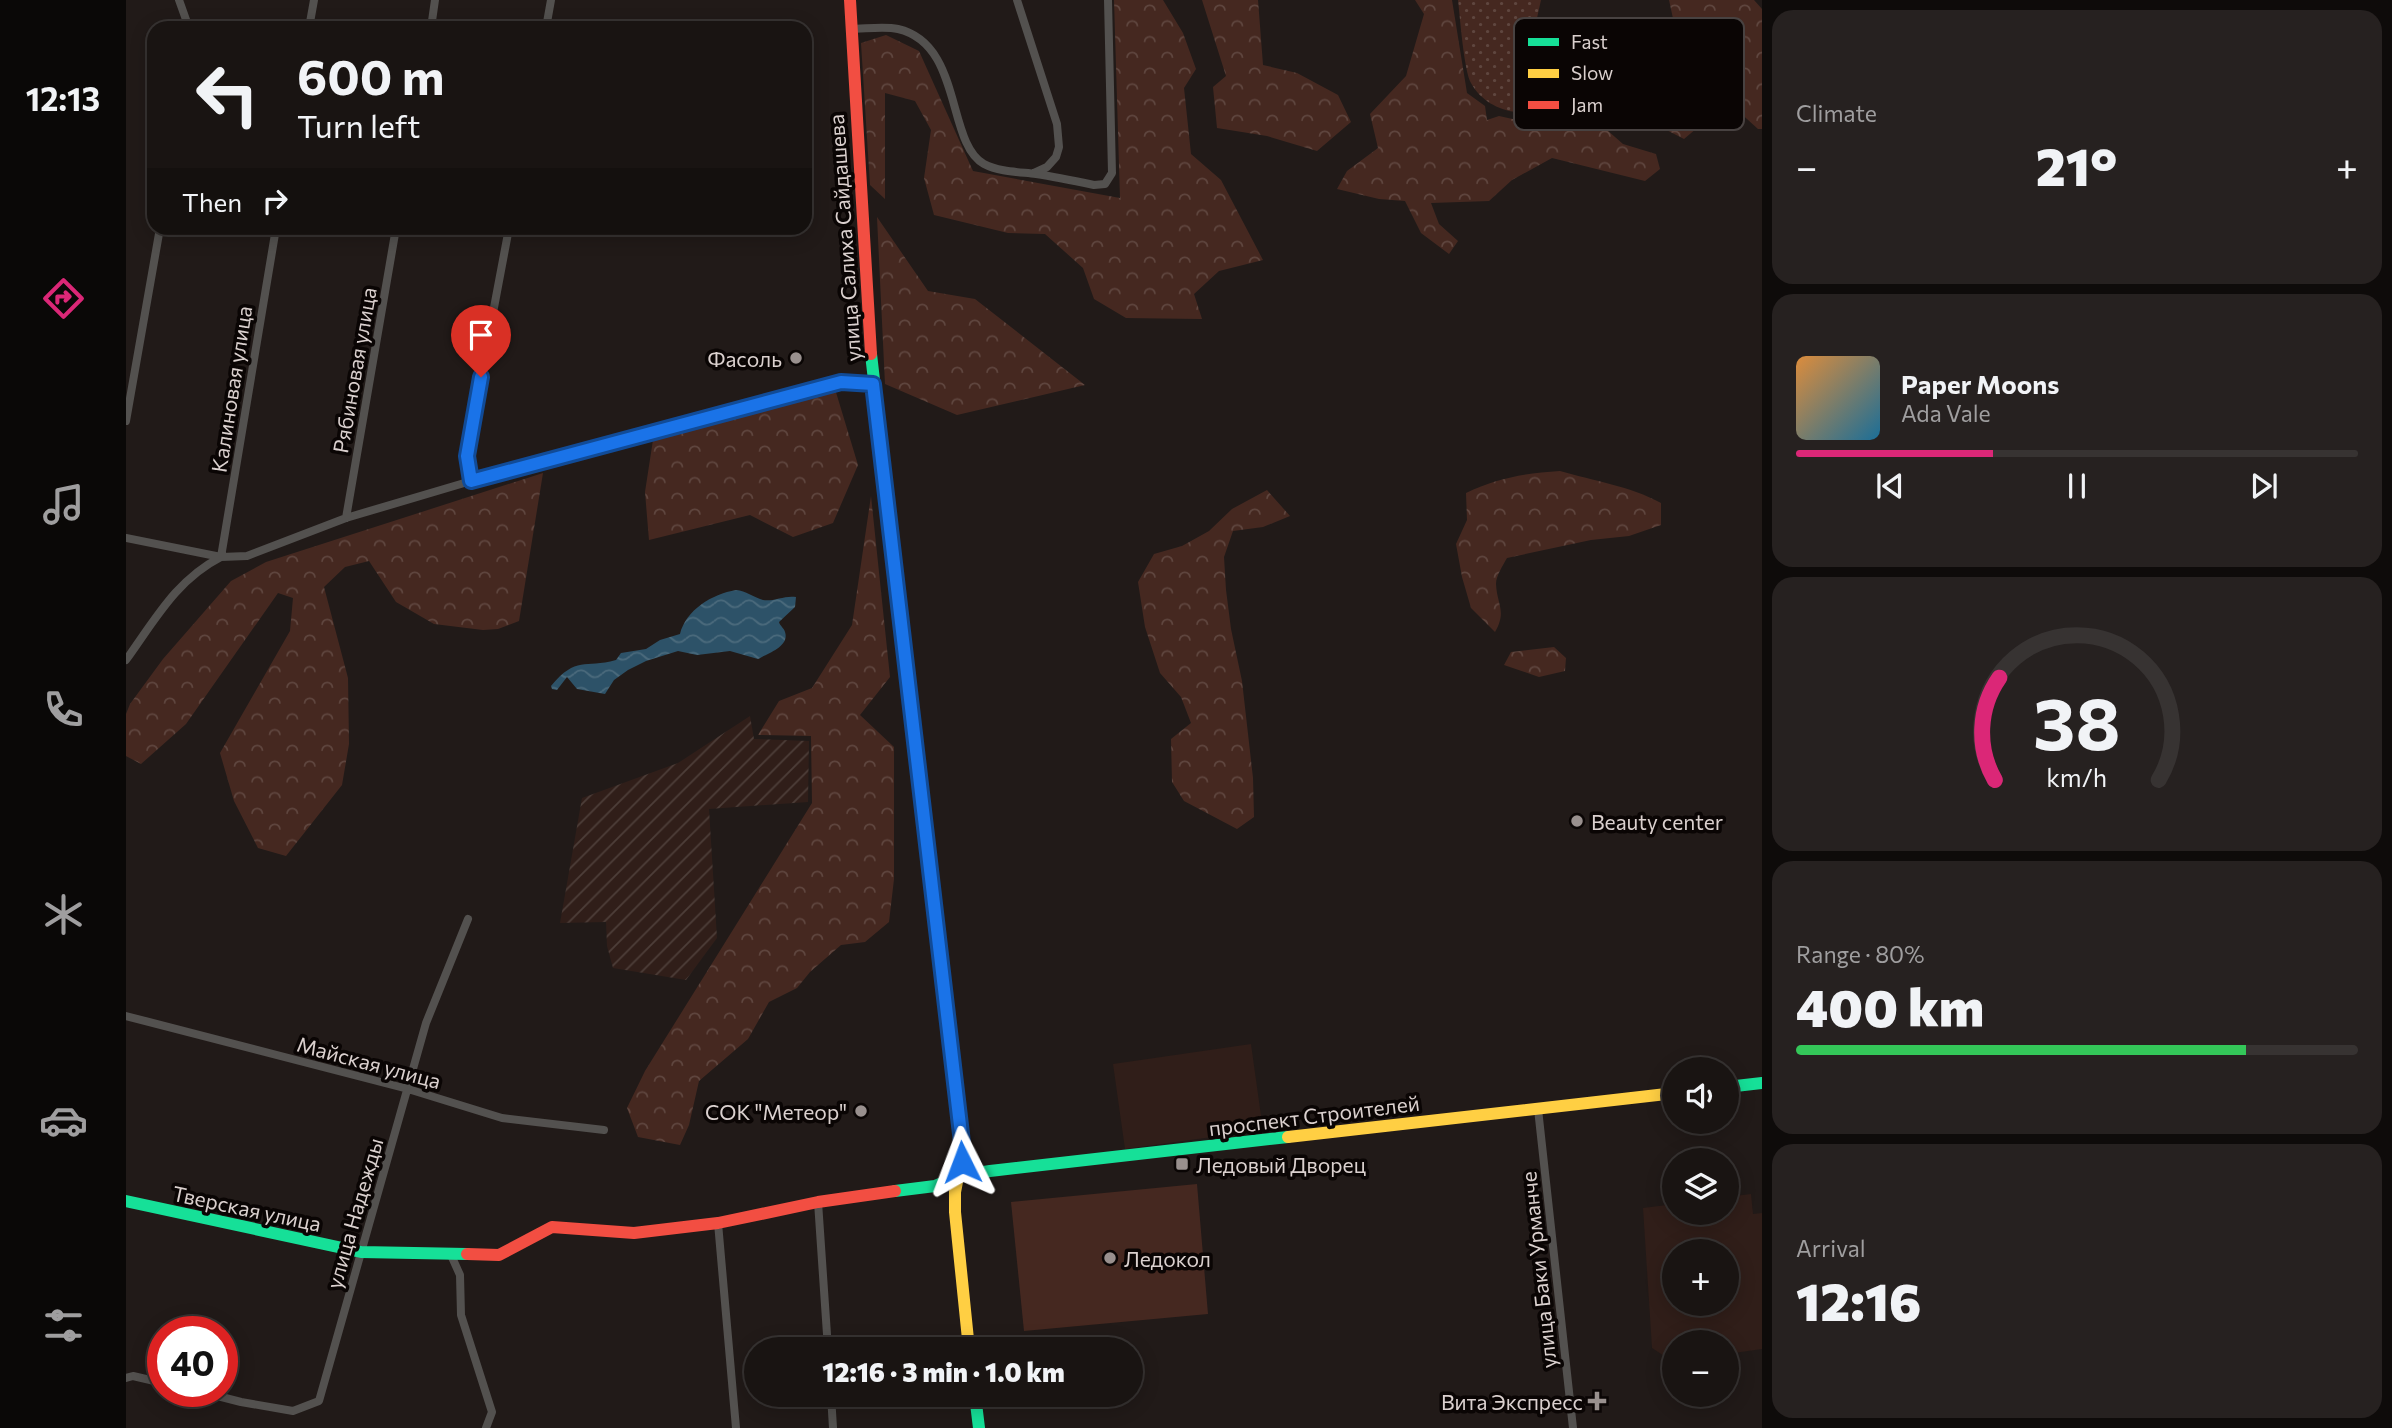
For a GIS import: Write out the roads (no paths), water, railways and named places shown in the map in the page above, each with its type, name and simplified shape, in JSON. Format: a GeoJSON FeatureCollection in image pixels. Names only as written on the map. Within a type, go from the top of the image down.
{"type":"FeatureCollection","features":[{"type":"Feature","properties":{"kind":"street"},"geometry":{"type":"LineString","coordinates":[[180,0],[187,21]]}},
{"type":"Feature","properties":{"kind":"street"},"geometry":{"type":"LineString","coordinates":[[310,21],[314,0]]}},
{"type":"Feature","properties":{"kind":"street"},"geometry":{"type":"LineString","coordinates":[[431,21],[435,0]]}},
{"type":"Feature","properties":{"kind":"street"},"geometry":{"type":"LineString","coordinates":[[547,21],[551,0]]}},
{"type":"Feature","properties":{"kind":"street","name":"улица Салиха Сайдашева"},"geometry":{"type":"LineString","coordinates":[[849,0],[873,384],[963,1151],[956,1192],[956,1225],[968,1337]]}},
{"type":"Feature","properties":{"kind":"street"},"geometry":{"type":"LineString","coordinates":[[1017,0],[1057,124],[1059,147],[1056,157],[1047,167],[1031,174]]}},
{"type":"Feature","properties":{"kind":"street"},"geometry":{"type":"LineString","coordinates":[[850,29],[898,29],[918,38],[931,49],[951,92],[965,137],[973,154],[983,163],[1001,169],[1094,185],[1105,184],[1112,173],[1108,0]]}},
{"type":"Feature","properties":{"kind":"street"},"geometry":{"type":"LineString","coordinates":[[126,421],[159,235]]}},
{"type":"Feature","properties":{"kind":"street","name":"Калиновая улица"},"geometry":{"type":"LineString","coordinates":[[221,557],[275,235]]}},
{"type":"Feature","properties":{"kind":"street","name":"Рябиновая улица"},"geometry":{"type":"LineString","coordinates":[[346,519],[395,235]]}},
{"type":"Feature","properties":{"kind":"street"},"geometry":{"type":"LineString","coordinates":[[471,481],[467,456],[508,235]]}},
{"type":"Feature","properties":{"kind":"street"},"geometry":{"type":"LineString","coordinates":[[126,538],[221,557],[247,556],[346,519],[471,481],[841,382],[873,384]]}},
{"type":"Feature","properties":{"kind":"street"},"geometry":{"type":"LineString","coordinates":[[126,660],[181,584],[203,566],[221,557]]}},
{"type":"Feature","properties":{"kind":"street","name":"улица Надежды"},"geometry":{"type":"LineString","coordinates":[[238,1401],[293,1411],[319,1401],[426,1023],[468,919]]}},
{"type":"Feature","properties":{"kind":"street","name":"Майская улица"},"geometry":{"type":"LineString","coordinates":[[126,1016],[408,1088],[502,1118],[604,1130]]}},
{"type":"Feature","properties":{"kind":"street"},"geometry":{"type":"LineString","coordinates":[[1739,1086],[1762,1083]]}},
{"type":"Feature","properties":{"kind":"street","name":"проспект Строителей"},"geometry":{"type":"LineString","coordinates":[[718,1223],[818,1202],[935,1186],[958,1177],[1662,1094]]}},
{"type":"Feature","properties":{"kind":"street","name":"улица Баки Урманче"},"geometry":{"type":"LineString","coordinates":[[1538,1108],[1573,1428]]}},
{"type":"Feature","properties":{"kind":"street","name":"Тверская улица"},"geometry":{"type":"LineString","coordinates":[[126,1201],[361,1252],[499,1255],[552,1227],[634,1233],[718,1223]]}},
{"type":"Feature","properties":{"kind":"street"},"geometry":{"type":"LineString","coordinates":[[818,1202],[827,1337]]}},
{"type":"Feature","properties":{"kind":"street"},"geometry":{"type":"LineString","coordinates":[[718,1223],[736,1428]]}},
{"type":"Feature","properties":{"kind":"street"},"geometry":{"type":"LineString","coordinates":[[451,1255],[460,1275],[461,1315],[492,1412],[486,1428]]}},
{"type":"Feature","properties":{"kind":"street"},"geometry":{"type":"LineString","coordinates":[[126,1378],[132,1376],[147,1379]]}},
{"type":"Feature","properties":{"kind":"street"},"geometry":{"type":"LineString","coordinates":[[832,1407],[833,1428]]}},
{"type":"Feature","properties":{"kind":"street"},"geometry":{"type":"LineString","coordinates":[[976,1407],[979,1428]]}},
{"type":"Feature","properties":{"kind":"water"},"geometry":{"type":"Polygon","coordinates":[[[736,590],[763,600],[796,597],[795,607],[779,622],[786,637],[781,646],[758,659],[730,651],[697,655],[678,651],[628,670],[614,680],[605,694],[577,689],[567,677],[557,690],[552,689],[551,686],[568,670],[581,665],[616,660],[621,653],[646,649],[660,640],[680,634],[683,625],[701,604],[736,590]]]}},
{"type":"Feature","properties":{"kind":"place","name":"Фасоль"},"geometry":{"type":"Point","coordinates":[796,358]}},
{"type":"Feature","properties":{"kind":"place","name":"Beauty center"},"geometry":{"type":"Point","coordinates":[1577,821]}},
{"type":"Feature","properties":{"kind":"place","name":"СОК \"Метеор\""},"geometry":{"type":"Point","coordinates":[861,1111]}},
{"type":"Feature","properties":{"kind":"place","name":"Ледовый Дворец"},"geometry":{"type":"Point","coordinates":[1182,1164]}},
{"type":"Feature","properties":{"kind":"place","name":"Ледокол"},"geometry":{"type":"Point","coordinates":[1110,1258]}},
{"type":"Feature","properties":{"kind":"place","name":"Вита Экспресс"},"geometry":{"type":"Point","coordinates":[1597,1401]}}]}
